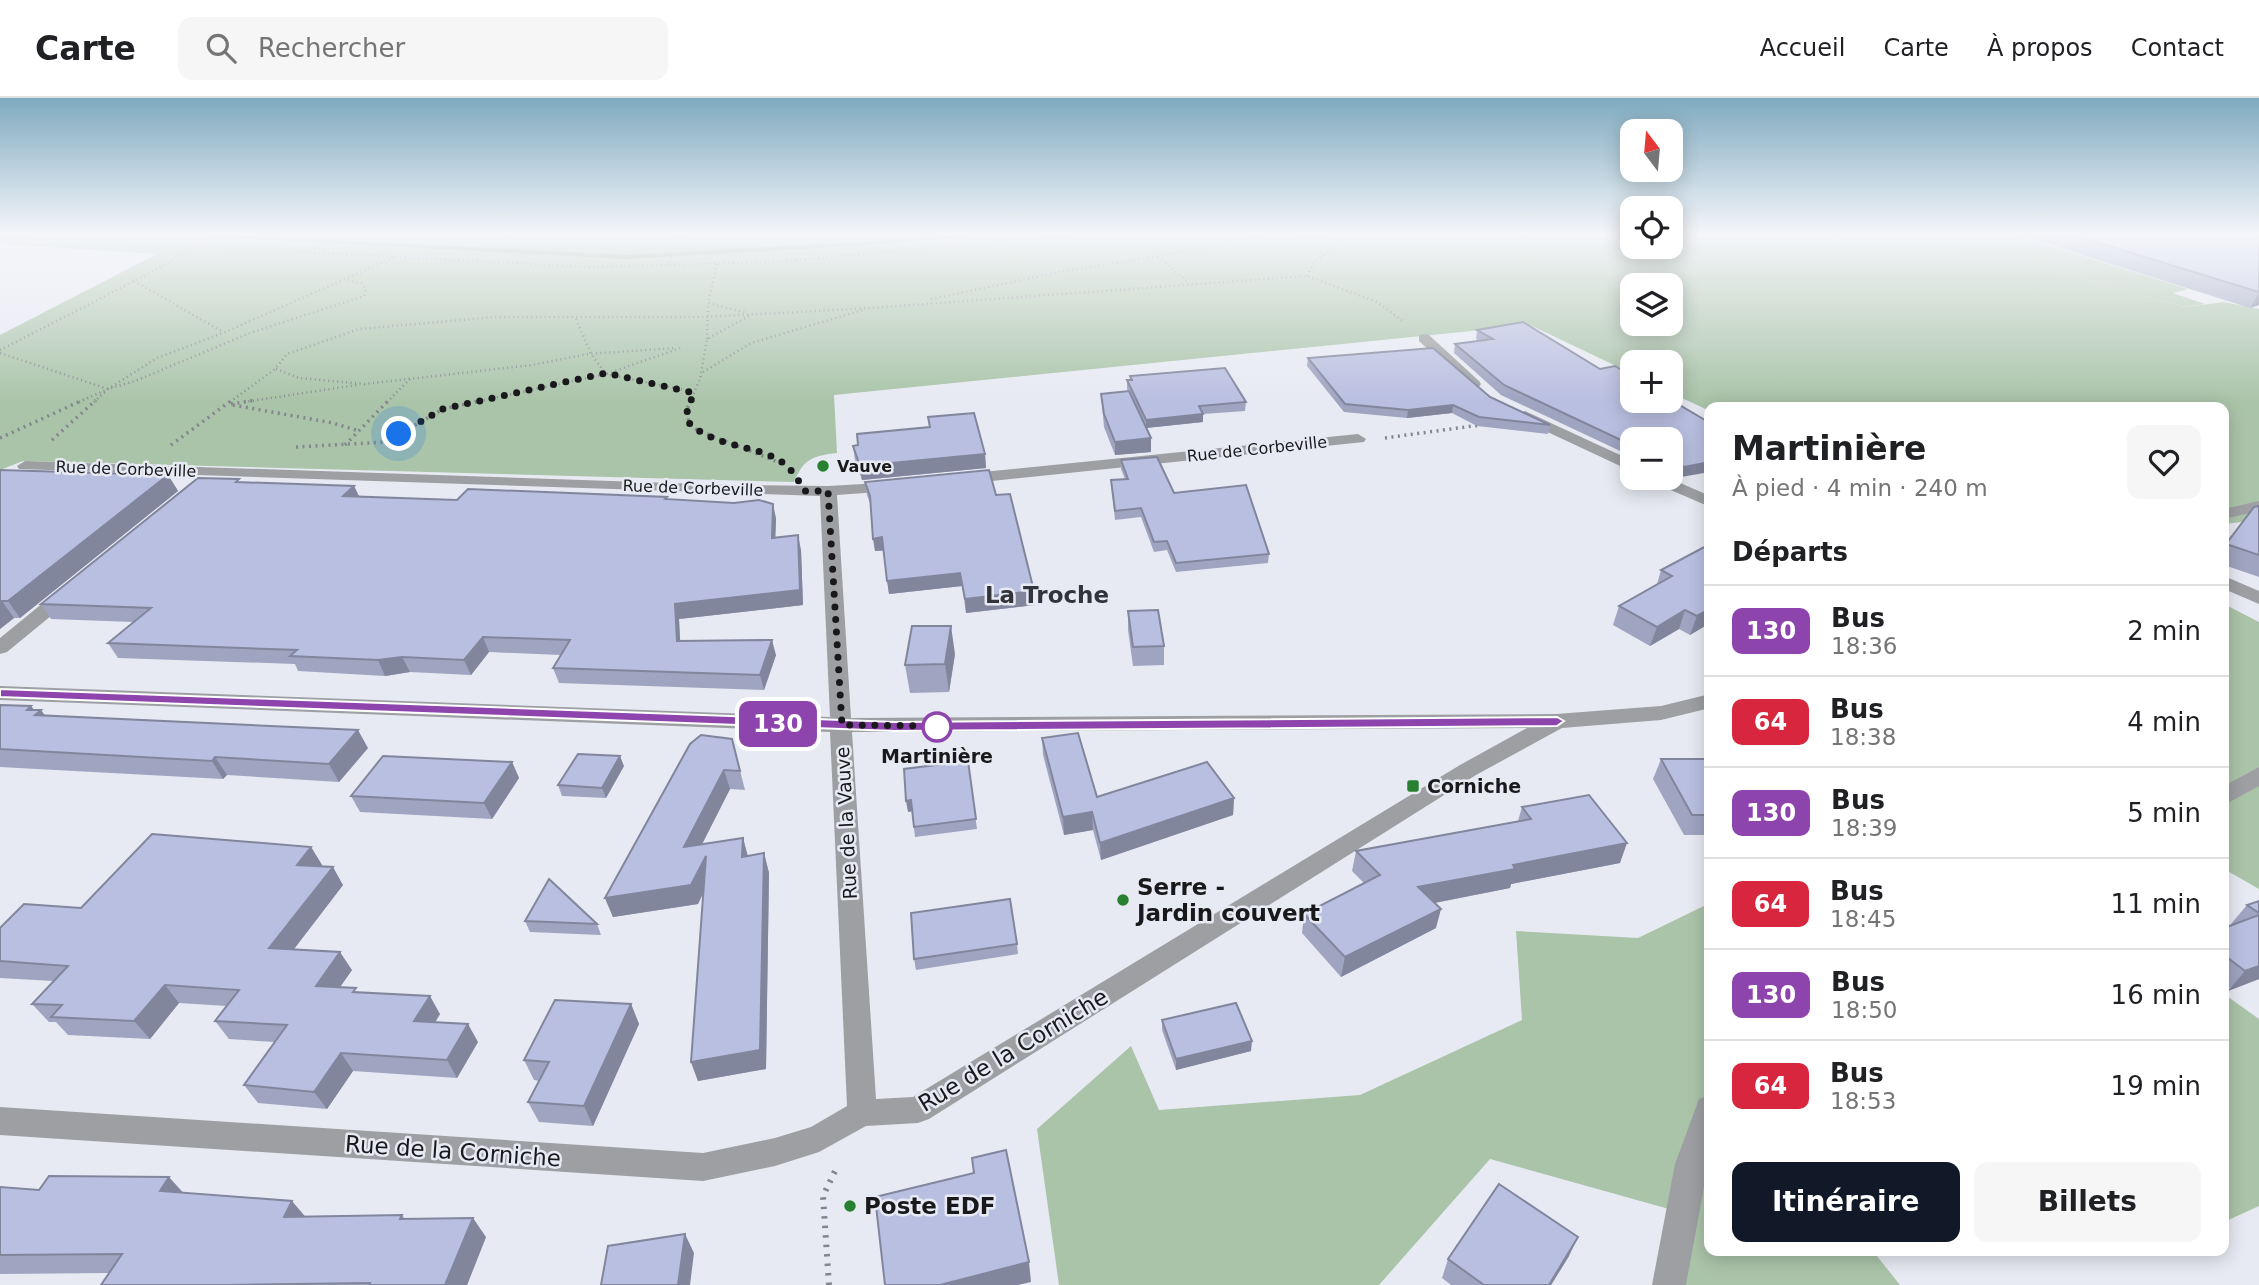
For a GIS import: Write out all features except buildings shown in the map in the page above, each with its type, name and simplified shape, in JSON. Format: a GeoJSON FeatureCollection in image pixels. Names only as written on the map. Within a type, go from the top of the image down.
{"type":"FeatureCollection","features":[{"type":"Feature","properties":{"kind":"street"},"geometry":{"type":"LineString","coordinates":[[1424,338],[1486,393]]}},
{"type":"Feature","properties":{"kind":"street"},"geometry":{"type":"LineString","coordinates":[[1507,407],[1620,461]]}},
{"type":"Feature","properties":{"kind":"street","name":"Rue de Corbeville"},"geometry":{"type":"LineString","coordinates":[[947,480],[1358,439]]}},
{"type":"Feature","properties":{"kind":"street","name":"Rue de Corbeville"},"geometry":{"type":"LineString","coordinates":[[25,466],[805,491],[906,485]]}},
{"type":"Feature","properties":{"kind":"street"},"geometry":{"type":"LineString","coordinates":[[194,489],[215,472]]}},
{"type":"Feature","properties":{"kind":"street"},"geometry":{"type":"LineString","coordinates":[[1683,490],[1704,499]]}},
{"type":"Feature","properties":{"kind":"street","name":"Rue de la Vauve"},"geometry":{"type":"LineString","coordinates":[[828,491],[862,1113]]}},
{"type":"Feature","properties":{"kind":"street"},"geometry":{"type":"LineString","coordinates":[[2229,513],[2259,506]]}},
{"type":"Feature","properties":{"kind":"street"},"geometry":{"type":"LineString","coordinates":[[0,648],[86,578]]}},
{"type":"Feature","properties":{"kind":"street"},"geometry":{"type":"LineString","coordinates":[[2232,585],[2259,598]]}},
{"type":"Feature","properties":{"kind":"street"},"geometry":{"type":"LineString","coordinates":[[0,694],[909,727],[1557,721]]}},
{"type":"Feature","properties":{"kind":"street","name":"Rue de la Corniche"},"geometry":{"type":"LineString","coordinates":[[0,1121],[703,1167],[775,1152],[819,1138],[862,1113],[918,1110],[1468,770],[1557,721],[1661,713],[1704,702]]}},
{"type":"Feature","properties":{"kind":"street"},"geometry":{"type":"LineString","coordinates":[[2230,792],[2259,775]]}},
{"type":"Feature","properties":{"kind":"street"},"geometry":{"type":"LineString","coordinates":[[1669,1285],[1691,1164],[1704,1126]]}},
{"type":"Feature","properties":{"kind":"path"},"geometry":{"type":"LineString","coordinates":[[0,352],[116,290]]}},
{"type":"Feature","properties":{"kind":"path"},"geometry":{"type":"LineString","coordinates":[[150,290],[223,333]]}},
{"type":"Feature","properties":{"kind":"path"},"geometry":{"type":"LineString","coordinates":[[49,443],[108,389],[157,358],[322,290]]}},
{"type":"Feature","properties":{"kind":"path"},"geometry":{"type":"LineString","coordinates":[[0,438],[108,389],[135,381],[229,341],[364,296],[366,290]]}},
{"type":"Feature","properties":{"kind":"path"},"geometry":{"type":"LineString","coordinates":[[711,290],[702,372],[687,410],[689,423],[701,435],[723,444],[764,454],[787,466],[805,491]]}},
{"type":"Feature","properties":{"kind":"path"},"geometry":{"type":"LineString","coordinates":[[913,303],[973,290]]}},
{"type":"Feature","properties":{"kind":"path"},"geometry":{"type":"LineString","coordinates":[[164,451],[275,369],[287,354],[359,329],[495,317],[752,314],[871,308],[1097,290]]}},
{"type":"Feature","properties":{"kind":"path"},"geometry":{"type":"LineString","coordinates":[[1346,290],[1377,302],[1424,338]]}},
{"type":"Feature","properties":{"kind":"path"},"geometry":{"type":"LineString","coordinates":[[708,303],[752,314]]}},
{"type":"Feature","properties":{"kind":"path"},"geometry":{"type":"LineString","coordinates":[[702,372],[751,343],[871,308]]}},
{"type":"Feature","properties":{"kind":"path"},"geometry":{"type":"LineString","coordinates":[[707,339],[752,314]]}},
{"type":"Feature","properties":{"kind":"path"},"geometry":{"type":"LineString","coordinates":[[576,318],[591,354],[606,373],[694,393]]}},
{"type":"Feature","properties":{"kind":"path"},"geometry":{"type":"LineString","coordinates":[[229,404],[411,378],[532,365],[591,354],[683,348],[606,373],[443,409],[386,442],[290,447]]}},
{"type":"Feature","properties":{"kind":"path"},"geometry":{"type":"LineString","coordinates":[[0,352],[108,389]]}},
{"type":"Feature","properties":{"kind":"path"},"geometry":{"type":"LineString","coordinates":[[275,369],[299,379],[365,384]]}},
{"type":"Feature","properties":{"kind":"path"},"geometry":{"type":"LineString","coordinates":[[344,446],[411,378]]}},
{"type":"Feature","properties":{"kind":"path"},"geometry":{"type":"LineString","coordinates":[[229,404],[359,430]]}},
{"type":"Feature","properties":{"kind":"path"},"geometry":{"type":"LineString","coordinates":[[1358,439],[1387,438],[1482,425]]}},
{"type":"Feature","properties":{"kind":"path"},"geometry":{"type":"LineString","coordinates":[[829,1285],[823,1196],[862,1113]]}},
{"type":"Feature","properties":{"kind":"green space"},"geometry":{"type":"Polygon","coordinates":[[[86,290],[1620,290],[1620,336],[1683,336],[1683,290],[2126,290],[2185,307],[2224,302],[2259,309],[2259,520],[2229,523],[2229,402],[1704,402],[1704,408],[1683,399],[1683,350],[1620,350],[1620,368],[1530,325],[834,395],[837,453],[810,460],[794,482],[23,461],[0,470],[0,335],[86,290]]]}},
{"type":"Feature","properties":{"kind":"green space"},"geometry":{"type":"Polygon","coordinates":[[[2126,290],[2183,290],[2173,293],[2205,304],[2185,307],[2126,290]]]}},
{"type":"Feature","properties":{"kind":"green space"},"geometry":{"type":"Polygon","coordinates":[[[2229,607],[2259,622],[2259,889],[2229,872],[2229,607]]]}},
{"type":"Feature","properties":{"kind":"green space"},"geometry":{"type":"Polygon","coordinates":[[[1704,906],[1704,1256],[1877,1256],[1900,1285],[1682,1285],[1694,1216],[1490,1159],[1379,1285],[1059,1285],[1037,1129],[1131,1046],[1159,1110],[1360,1095],[1522,1020],[1516,931],[1638,938],[1704,906]]]}},
{"type":"Feature","properties":{"kind":"green space"},"geometry":{"type":"Polygon","coordinates":[[[2229,998],[2259,1019],[2259,1206],[2229,1220],[2229,998]]]}},
{"type":"Feature","properties":{"kind":"bus line","name":"130"},"geometry":{"type":"LineString","coordinates":[[0,694],[895,727],[1557,721]]}},
{"type":"Feature","properties":{"kind":"place","name":"Vauve"},"geometry":{"type":"Point","coordinates":[823,466]}},
{"type":"Feature","properties":{"kind":"place","name":"Martinière"},"geometry":{"type":"Point","coordinates":[937,727]}},
{"type":"Feature","properties":{"kind":"place","name":"Corniche"},"geometry":{"type":"Point","coordinates":[1413,786]}},
{"type":"Feature","properties":{"kind":"place","name":"Serre - Jardin couvert"},"geometry":{"type":"Point","coordinates":[1123,900]}},
{"type":"Feature","properties":{"kind":"place","name":"Poste EDF"},"geometry":{"type":"Point","coordinates":[850,1206]}},
{"type":"Feature","properties":{"kind":"district","name":"La Troche"},"geometry":{"type":"Point","coordinates":[1047,595]}},
{"type":"Feature","properties":{"kind":"route"},"geometry":{"type":"LineString","coordinates":[[399,434],[443,409],[606,373],[694,393],[687,410],[689,423],[701,435],[723,444],[764,454],[787,466],[805,491],[828,491],[842,725],[949,726],[937,727]]}}]}
